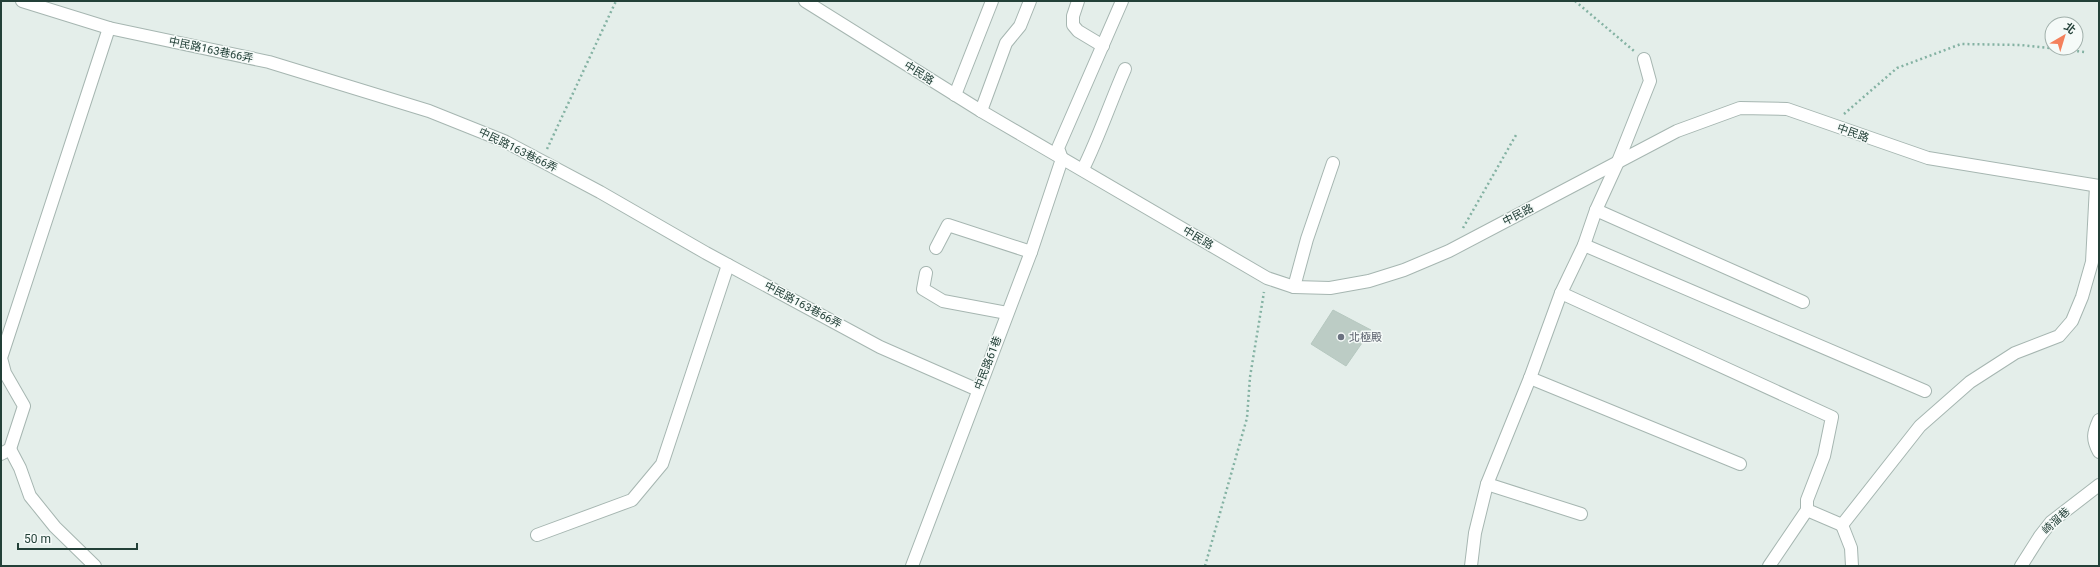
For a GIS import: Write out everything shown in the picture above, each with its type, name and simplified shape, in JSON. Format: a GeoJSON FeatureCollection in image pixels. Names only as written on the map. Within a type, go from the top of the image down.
{"type":"FeatureCollection","features":[{"type":"Feature","properties":{"kind":"street","name":"中民路163巷66弄"},"geometry":{"type":"LineString","coordinates":[[22,1],[109,28],[269,62],[429,111],[504,141],[880,347],[978,390]]}},
{"type":"Feature","properties":{"kind":"street","name":"中民路"},"geometry":{"type":"LineString","coordinates":[[805,1],[981,111],[1062,159],[1083,169],[1267,278],[1294,287],[1330,288],[1369,281],[1404,270],[1449,251],[1617,164],[1678,130],[1740,108],[1788,109],[1928,158],[2097,186]]}},
{"type":"Feature","properties":{"kind":"street"},"geometry":{"type":"LineString","coordinates":[[955,95],[992,1]]}},
{"type":"Feature","properties":{"kind":"street"},"geometry":{"type":"LineString","coordinates":[[981,111],[1006,43],[1020,26],[1030,1]]}},
{"type":"Feature","properties":{"kind":"street"},"geometry":{"type":"LineString","coordinates":[[1078,1],[1073,16],[1073,24],[1078,31],[1103,46]]}},
{"type":"Feature","properties":{"kind":"street"},"geometry":{"type":"LineString","coordinates":[[1062,159],[1058,148],[1122,1]]}},
{"type":"Feature","properties":{"kind":"street"},"geometry":{"type":"LineString","coordinates":[[95,566],[55,527],[30,496],[20,468],[6,452],[24,406],[5,373],[1,358],[109,28]]}},
{"type":"Feature","properties":{"kind":"street"},"geometry":{"type":"LineString","coordinates":[[1471,566],[1475,532],[1487,484],[1530,378],[1561,293],[1584,245],[1596,210],[1617,164],[1650,81],[1644,59]]}},
{"type":"Feature","properties":{"kind":"street"},"geometry":{"type":"LineString","coordinates":[[1083,169],[1097,142],[1108,107],[1125,70]]}},
{"type":"Feature","properties":{"kind":"street","name":"中民路61巷"},"geometry":{"type":"LineString","coordinates":[[912,566],[1031,252],[1062,159]]}},
{"type":"Feature","properties":{"kind":"street"},"geometry":{"type":"LineString","coordinates":[[1294,287],[1307,239],[1333,163]]}},
{"type":"Feature","properties":{"kind":"street"},"geometry":{"type":"LineString","coordinates":[[1842,525],[1920,426],[1931,416],[1982,374],[2015,353],[2059,336],[2072,321],[2082,297],[2092,262],[2097,186]]}},
{"type":"Feature","properties":{"kind":"street"},"geometry":{"type":"LineString","coordinates":[[1596,210],[1803,302]]}},
{"type":"Feature","properties":{"kind":"street"},"geometry":{"type":"LineString","coordinates":[[936,248],[948,225],[1031,252]]}},
{"type":"Feature","properties":{"kind":"street"},"geometry":{"type":"LineString","coordinates":[[1584,245],[1925,391]]}},
{"type":"Feature","properties":{"kind":"street"},"geometry":{"type":"LineString","coordinates":[[536,534],[632,500],[662,464],[728,264]]}},
{"type":"Feature","properties":{"kind":"street"},"geometry":{"type":"LineString","coordinates":[[926,273],[923,289],[943,301],[1007,313]]}},
{"type":"Feature","properties":{"kind":"street"},"geometry":{"type":"LineString","coordinates":[[1561,293],[1832,417],[1824,456],[1809,494],[1807,510],[1769,566]]}},
{"type":"Feature","properties":{"kind":"street"},"geometry":{"type":"LineString","coordinates":[[1530,378],[1740,464]]}},
{"type":"Feature","properties":{"kind":"street"},"geometry":{"type":"LineString","coordinates":[[2099,420],[2094,432],[2093,442],[2099,452]]}},
{"type":"Feature","properties":{"kind":"street"},"geometry":{"type":"LineString","coordinates":[[1487,484],[1581,514]]}},
{"type":"Feature","properties":{"kind":"street","name":"崎溜巷"},"geometry":{"type":"LineString","coordinates":[[2021,566],[2040,536],[2051,522],[2099,485]]}},
{"type":"Feature","properties":{"kind":"street"},"geometry":{"type":"LineString","coordinates":[[1807,510],[1842,525],[1851,548],[1852,566]]}},
{"type":"Feature","properties":{"kind":"path"},"geometry":{"type":"LineString","coordinates":[[541,161],[616,1]]}},
{"type":"Feature","properties":{"kind":"path"},"geometry":{"type":"LineString","coordinates":[[1575,1],[1644,59]]}},
{"type":"Feature","properties":{"kind":"path"},"geometry":{"type":"LineString","coordinates":[[1832,125],[1897,68],[1961,44],[2021,45],[2085,52]]}},
{"type":"Feature","properties":{"kind":"path"},"geometry":{"type":"LineString","coordinates":[[1461,230],[1516,135]]}},
{"type":"Feature","properties":{"kind":"path"},"geometry":{"type":"LineString","coordinates":[[1205,566],[1247,418],[1250,377],[1267,278]]}},
{"type":"Feature","properties":{"kind":"building","name":"北極殿"},"geometry":{"type":"Polygon","coordinates":[[[1333,310],[1371,330],[1346,366],[1311,344],[1333,310]]]}},
{"type":"Feature","properties":{"kind":"place","name":"北極殿"},"geometry":{"type":"Point","coordinates":[1341,337]}}]}
